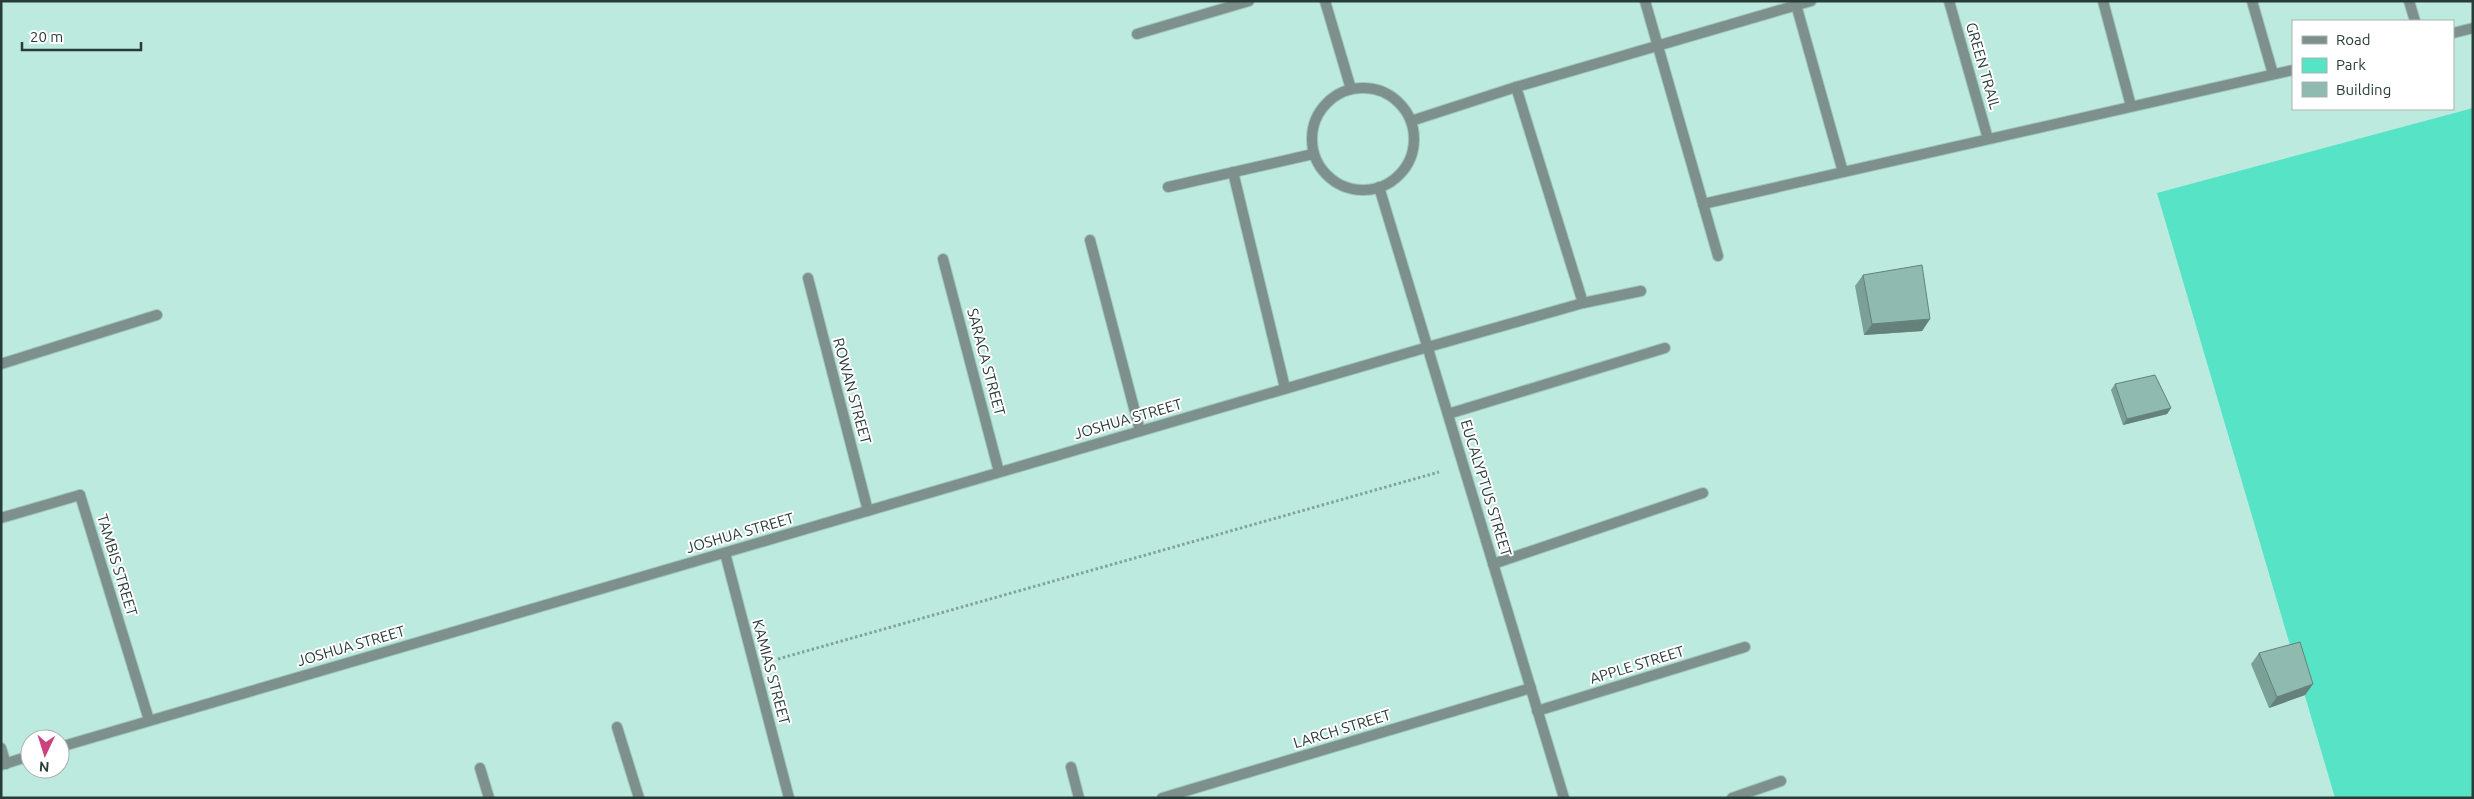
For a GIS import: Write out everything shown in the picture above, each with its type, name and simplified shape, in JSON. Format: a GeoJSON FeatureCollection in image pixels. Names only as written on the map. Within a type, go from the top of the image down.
{"type":"FeatureCollection","features":[{"type":"Feature","properties":{"kind":"street"},"geometry":{"type":"LineString","coordinates":[[1137,34],[1249,1]]}},
{"type":"Feature","properties":{"kind":"street"},"geometry":{"type":"LineString","coordinates":[[1325,1],[1351,89]]}},
{"type":"Feature","properties":{"kind":"street"},"geometry":{"type":"LineString","coordinates":[[1645,1],[1718,256]]}},
{"type":"Feature","properties":{"kind":"street"},"geometry":{"type":"LineString","coordinates":[[1411,121],[1516,87],[1795,4],[1811,1]]}},
{"type":"Feature","properties":{"kind":"street","name":"GREEN TRAIL"},"geometry":{"type":"LineString","coordinates":[[1949,1],[1988,139]]}},
{"type":"Feature","properties":{"kind":"street"},"geometry":{"type":"LineString","coordinates":[[2103,1],[2131,106]]}},
{"type":"Feature","properties":{"kind":"street"},"geometry":{"type":"LineString","coordinates":[[2252,1],[2273,74]]}},
{"type":"Feature","properties":{"kind":"street"},"geometry":{"type":"LineString","coordinates":[[2409,1],[2415,20]]}},
{"type":"Feature","properties":{"kind":"street"},"geometry":{"type":"LineString","coordinates":[[1795,4],[1843,172]]}},
{"type":"Feature","properties":{"kind":"street"},"geometry":{"type":"LineString","coordinates":[[2454,33],[2473,28]]}},
{"type":"Feature","properties":{"kind":"street"},"geometry":{"type":"LineString","coordinates":[[1704,204],[2292,70]]}},
{"type":"Feature","properties":{"kind":"street"},"geometry":{"type":"LineString","coordinates":[[1516,87],[1583,303]]}},
{"type":"Feature","properties":{"kind":"street"},"geometry":{"type":"LineString","coordinates":[[1370,88],[1388,94],[1402,106],[1411,121],[1414,138],[1412,154],[1405,168],[1394,180],[1379,187],[1359,190],[1339,184],[1324,172],[1313,154],[1311,133],[1318,114],[1332,97],[1351,89],[1370,88]]}},
{"type":"Feature","properties":{"kind":"street"},"geometry":{"type":"LineString","coordinates":[[1168,187],[1313,154]]}},
{"type":"Feature","properties":{"kind":"street"},"geometry":{"type":"LineString","coordinates":[[1233,172],[1285,388]]}},
{"type":"Feature","properties":{"kind":"street","name":"EUCALYPTUS STREET"},"geometry":{"type":"LineString","coordinates":[[1379,187],[1564,798]]}},
{"type":"Feature","properties":{"kind":"street"},"geometry":{"type":"LineString","coordinates":[[1090,240],[1140,431]]}},
{"type":"Feature","properties":{"kind":"street","name":"SARACA STREET"},"geometry":{"type":"LineString","coordinates":[[943,259],[1000,472]]}},
{"type":"Feature","properties":{"kind":"street","name":"ROWAN STREET"},"geometry":{"type":"LineString","coordinates":[[808,278],[868,511]]}},
{"type":"Feature","properties":{"kind":"street","name":"JOSHUA STREET"},"geometry":{"type":"LineString","coordinates":[[70,744],[1285,388],[1583,303],[1641,290]]}},
{"type":"Feature","properties":{"kind":"street"},"geometry":{"type":"LineString","coordinates":[[1,364],[157,315]]}},
{"type":"Feature","properties":{"kind":"street"},"geometry":{"type":"LineString","coordinates":[[1448,414],[1665,348]]}},
{"type":"Feature","properties":{"kind":"street"},"geometry":{"type":"LineString","coordinates":[[1493,564],[1703,493]]}},
{"type":"Feature","properties":{"kind":"street","name":"TAMBIS STREET"},"geometry":{"type":"LineString","coordinates":[[1,518],[80,495],[149,720]]}},
{"type":"Feature","properties":{"kind":"street","name":"KAMIAS STREET"},"geometry":{"type":"LineString","coordinates":[[725,553],[789,798]]}},
{"type":"Feature","properties":{"kind":"street","name":"APPLE STREET"},"geometry":{"type":"LineString","coordinates":[[1537,711],[1744,647]]}},
{"type":"Feature","properties":{"kind":"street","name":"LARCH STREET"},"geometry":{"type":"LineString","coordinates":[[1162,798],[1531,688]]}},
{"type":"Feature","properties":{"kind":"street"},"geometry":{"type":"LineString","coordinates":[[617,727],[639,798]]}},
{"type":"Feature","properties":{"kind":"street"},"geometry":{"type":"LineString","coordinates":[[1,748],[3,764],[20,759]]}},
{"type":"Feature","properties":{"kind":"street"},"geometry":{"type":"LineString","coordinates":[[1071,767],[1079,798]]}},
{"type":"Feature","properties":{"kind":"street"},"geometry":{"type":"LineString","coordinates":[[480,768],[489,798]]}},
{"type":"Feature","properties":{"kind":"street"},"geometry":{"type":"LineString","coordinates":[[1732,798],[1781,781]]}},
{"type":"Feature","properties":{"kind":"path"},"geometry":{"type":"LineString","coordinates":[[754,666],[1463,465]]}},
{"type":"Feature","properties":{"kind":"green space"},"geometry":{"type":"Polygon","coordinates":[[[2473,108],[2473,798],[2335,798],[2157,193],[2473,108]]]}},
{"type":"Feature","properties":{"kind":"building"},"geometry":{"type":"Polygon","coordinates":[[[1922,265],[1930,319],[1872,324],[1863,275],[1922,265]]]}},
{"type":"Feature","properties":{"kind":"building"},"geometry":{"type":"Polygon","coordinates":[[[2155,375],[2171,408],[2127,419],[2115,384],[2155,375]]]}},
{"type":"Feature","properties":{"kind":"building"},"geometry":{"type":"Polygon","coordinates":[[[2300,642],[2313,684],[2277,697],[2259,653],[2300,642]]]}}]}
